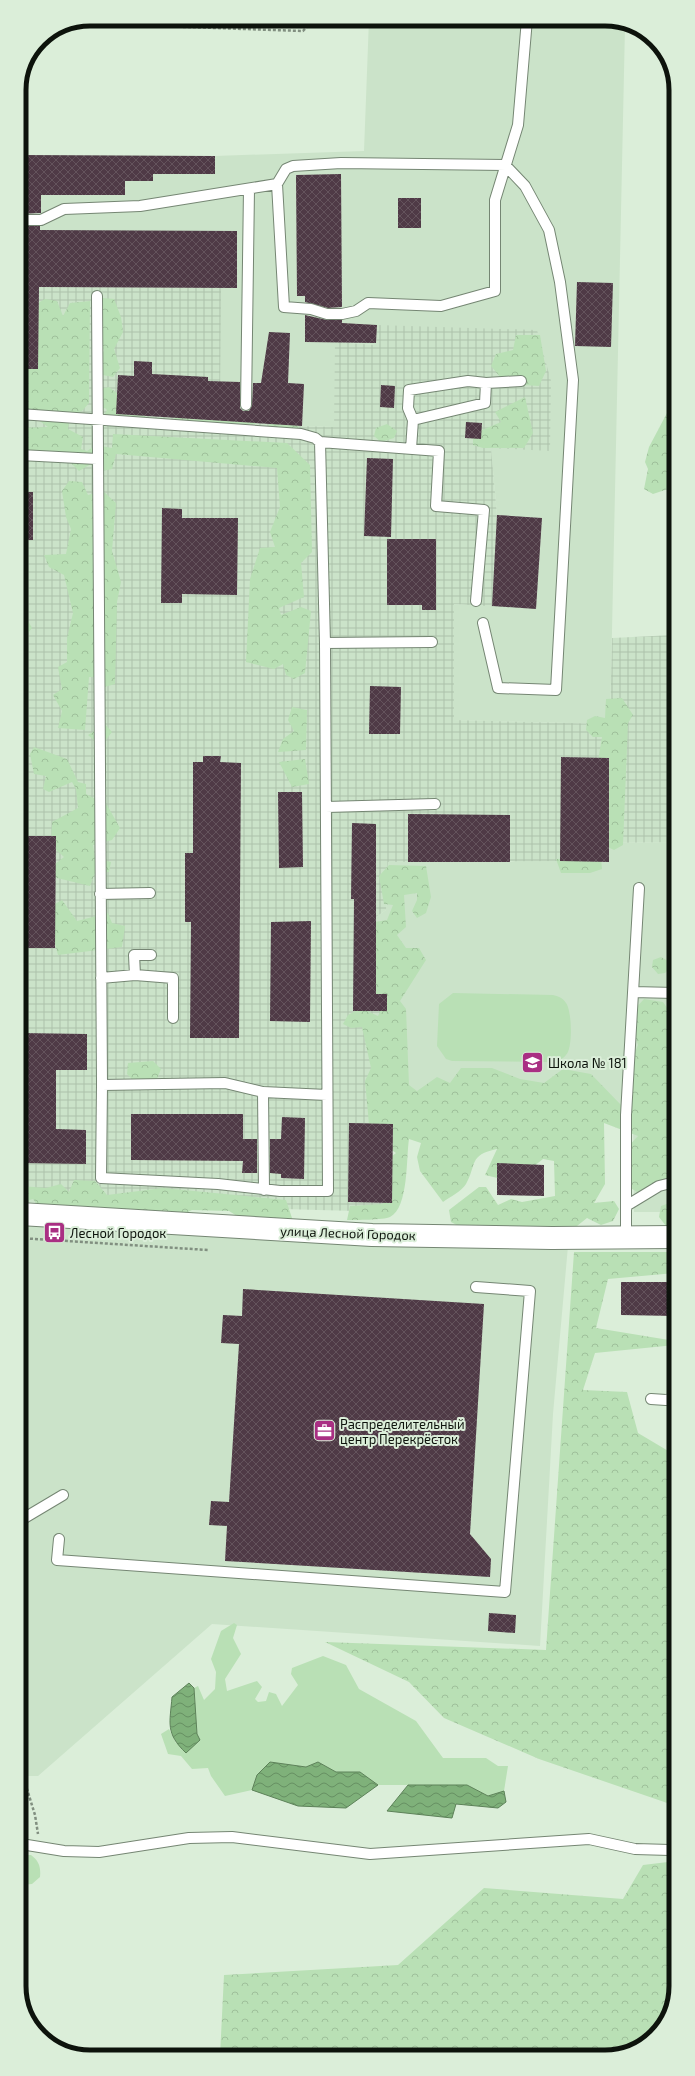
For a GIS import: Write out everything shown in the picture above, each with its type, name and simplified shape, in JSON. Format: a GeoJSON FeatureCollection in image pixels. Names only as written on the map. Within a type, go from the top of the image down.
{"type":"FeatureCollection","features":[{"type":"Feature","properties":{"kind":"street","name":"улица Лесной Городок"},"geometry":{"type":"LineString","coordinates":[[26,1214],[372,1235],[552,1238],[669,1237]]}},
{"type":"Feature","properties":{"kind":"lane"},"geometry":{"type":"LineString","coordinates":[[483,623],[498,688],[556,690],[573,380],[560,282],[549,230],[525,186],[505,165],[341,163],[293,166],[286,169],[277,184],[284,306],[311,309],[326,314],[342,314],[356,311],[368,303],[441,306],[495,291],[495,200],[505,165],[518,125],[526,26]]}},
{"type":"Feature","properties":{"kind":"lane"},"geometry":{"type":"LineString","coordinates":[[26,220],[41,220],[64,209],[140,206],[277,184]]}},
{"type":"Feature","properties":{"kind":"lane"},"geometry":{"type":"LineString","coordinates":[[246,405],[249,189]]}},
{"type":"Feature","properties":{"kind":"lane"},"geometry":{"type":"LineString","coordinates":[[97,296],[102,1085],[101,1178],[218,1184],[264,1190],[328,1191],[325,643],[320,442]]}},
{"type":"Feature","properties":{"kind":"lane"},"geometry":{"type":"LineString","coordinates":[[410,449],[413,420],[408,408],[408,390],[468,381],[486,383],[521,382]]}},
{"type":"Feature","properties":{"kind":"lane"},"geometry":{"type":"LineString","coordinates":[[413,420],[485,404],[486,383]]}},
{"type":"Feature","properties":{"kind":"lane"},"geometry":{"type":"LineString","coordinates":[[26,414],[301,434],[315,438],[320,442],[439,451],[436,506],[484,510],[476,601]]}},
{"type":"Feature","properties":{"kind":"lane"},"geometry":{"type":"LineString","coordinates":[[26,455],[97,459]]}},
{"type":"Feature","properties":{"kind":"lane"},"geometry":{"type":"LineString","coordinates":[[325,643],[432,642]]}},
{"type":"Feature","properties":{"kind":"lane"},"geometry":{"type":"LineString","coordinates":[[326,807],[435,804]]}},
{"type":"Feature","properties":{"kind":"lane"},"geometry":{"type":"LineString","coordinates":[[626,1237],[626,1115],[639,888]]}},
{"type":"Feature","properties":{"kind":"lane"},"geometry":{"type":"LineString","coordinates":[[100,894],[150,893]]}},
{"type":"Feature","properties":{"kind":"lane"},"geometry":{"type":"LineString","coordinates":[[135,975],[134,955],[151,956]]}},
{"type":"Feature","properties":{"kind":"lane"},"geometry":{"type":"LineString","coordinates":[[101,978],[135,975],[173,978],[173,1018]]}},
{"type":"Feature","properties":{"kind":"lane"},"geometry":{"type":"LineString","coordinates":[[633,992],[669,993]]}},
{"type":"Feature","properties":{"kind":"lane"},"geometry":{"type":"LineString","coordinates":[[102,1085],[225,1083],[263,1092],[328,1095]]}},
{"type":"Feature","properties":{"kind":"lane"},"geometry":{"type":"LineString","coordinates":[[263,1092],[264,1190]]}},
{"type":"Feature","properties":{"kind":"lane"},"geometry":{"type":"LineString","coordinates":[[626,1206],[659,1186],[669,1184]]}},
{"type":"Feature","properties":{"kind":"lane"},"geometry":{"type":"LineString","coordinates":[[59,1539],[57,1560],[505,1592],[530,1291],[476,1287]]}},
{"type":"Feature","properties":{"kind":"lane"},"geometry":{"type":"LineString","coordinates":[[651,1399],[669,1399]]}},
{"type":"Feature","properties":{"kind":"lane"},"geometry":{"type":"LineString","coordinates":[[26,1517],[63,1495]]}},
{"type":"Feature","properties":{"kind":"lane"},"geometry":{"type":"LineString","coordinates":[[26,1845],[44,1848],[99,1852],[189,1838],[232,1837],[370,1854],[589,1839],[635,1849],[669,1850]]}},
{"type":"Feature","properties":{"kind":"path"},"geometry":{"type":"LineString","coordinates":[[135,26],[303,31],[308,26]]}},
{"type":"Feature","properties":{"kind":"path"},"geometry":{"type":"LineString","coordinates":[[26,1238],[208,1250]]}},
{"type":"Feature","properties":{"kind":"path"},"geometry":{"type":"LineString","coordinates":[[26,1783],[32,1809],[35,1815],[38,1833],[44,1848]]}},
{"type":"Feature","properties":{"kind":"shaded area"},"geometry":{"type":"Polygon","coordinates":[[[369,26],[609,26],[625,29],[610,724],[454,720],[454,604],[536,608],[542,518],[497,515],[491,448],[377,325],[376,345],[342,342],[334,427],[302,426],[220,408],[220,288],[58,287],[26,267],[26,155],[215,156],[364,151],[369,26]]]}},
{"type":"Feature","properties":{"kind":"shaded area"},"geometry":{"type":"Polygon","coordinates":[[[26,267],[59,287],[221,288],[220,408],[302,426],[334,427],[335,342],[376,345],[377,325],[537,330],[551,381],[550,451],[491,448],[497,515],[542,518],[536,609],[454,604],[454,720],[610,724],[612,638],[669,635],[669,842],[609,843],[560,861],[388,862],[386,910],[376,917],[376,993],[387,994],[393,1124],[392,1212],[26,1202],[26,267]]]}},
{"type":"Feature","properties":{"kind":"shaded area","name":"Школа № 181"},"geometry":{"type":"Polygon","coordinates":[[[669,842],[669,1212],[634,1212],[633,1115],[393,1124],[376,994],[376,917],[386,910],[388,862],[510,862],[608,843],[669,842]]]}},
{"type":"Feature","properties":{"kind":"shaded area"},"geometry":{"type":"Polygon","coordinates":[[[26,1224],[346,1245],[429,1247],[568,1246],[553,1414],[540,1646],[212,1624],[38,1776],[26,1776],[26,1224]]]}},
{"type":"Feature","properties":{"kind":"green space"},"geometry":{"type":"Polygon","coordinates":[[[102,298],[114,299],[121,317],[123,332],[114,349],[120,368],[113,377],[103,375],[99,363],[104,350],[92,336],[93,307],[102,298]]]}},
{"type":"Feature","properties":{"kind":"green space"},"geometry":{"type":"Polygon","coordinates":[[[45,299],[57,301],[63,316],[70,303],[90,301],[89,403],[82,411],[70,415],[68,429],[83,437],[81,449],[87,451],[96,445],[112,448],[113,434],[287,443],[310,465],[312,552],[301,563],[304,597],[279,608],[281,615],[301,607],[311,611],[305,673],[294,679],[286,675],[283,664],[274,669],[246,662],[250,579],[260,548],[275,547],[270,532],[280,507],[277,468],[116,454],[112,469],[102,471],[91,464],[79,471],[70,462],[26,458],[26,428],[48,427],[26,413],[26,376],[35,344],[31,307],[45,299]]]}},
{"type":"Feature","properties":{"kind":"green space"},"geometry":{"type":"Polygon","coordinates":[[[516,335],[540,335],[546,371],[539,386],[506,384],[491,366],[496,354],[513,350],[516,335]]]}},
{"type":"Feature","properties":{"kind":"green space"},"geometry":{"type":"Polygon","coordinates":[[[109,387],[118,394],[117,404],[150,408],[144,418],[134,417],[110,427],[100,422],[107,410],[105,408],[96,410],[93,401],[104,388],[109,387]]]}},
{"type":"Feature","properties":{"kind":"green space"},"geometry":{"type":"Polygon","coordinates":[[[525,397],[533,433],[524,448],[483,448],[473,445],[473,434],[501,422],[495,412],[525,397]]]}},
{"type":"Feature","properties":{"kind":"green space"},"geometry":{"type":"Polygon","coordinates":[[[667,413],[669,413],[669,489],[653,494],[644,489],[648,469],[645,462],[649,447],[667,413]]]}},
{"type":"Feature","properties":{"kind":"green space"},"geometry":{"type":"Polygon","coordinates":[[[295,415],[299,427],[278,435],[269,428],[269,417],[295,415]]]}},
{"type":"Feature","properties":{"kind":"green space"},"geometry":{"type":"Polygon","coordinates":[[[257,416],[255,424],[226,427],[176,422],[174,417],[257,416]]]}},
{"type":"Feature","properties":{"kind":"green space"},"geometry":{"type":"Polygon","coordinates":[[[387,424],[397,431],[394,438],[381,442],[374,436],[376,428],[387,424]]]}},
{"type":"Feature","properties":{"kind":"green space"},"geometry":{"type":"Polygon","coordinates":[[[69,481],[82,482],[88,495],[103,491],[116,503],[112,551],[121,582],[117,602],[115,684],[94,690],[94,677],[89,677],[85,730],[58,728],[62,711],[53,695],[62,689],[58,667],[67,662],[67,638],[73,613],[64,575],[49,567],[44,555],[66,554],[71,529],[66,517],[62,491],[69,481]]]}},
{"type":"Feature","properties":{"kind":"green space"},"geometry":{"type":"Polygon","coordinates":[[[26,617],[32,628],[26,636],[26,617]]]}},
{"type":"Feature","properties":{"kind":"green space"},"geometry":{"type":"Polygon","coordinates":[[[622,698],[633,715],[628,723],[623,845],[614,850],[599,843],[597,767],[602,737],[593,737],[586,730],[587,720],[595,716],[605,718],[606,699],[622,698]]]}},
{"type":"Feature","properties":{"kind":"green space"},"geometry":{"type":"Polygon","coordinates":[[[292,707],[307,710],[306,750],[278,752],[283,739],[294,731],[288,720],[292,707]]]}},
{"type":"Feature","properties":{"kind":"green space"},"geometry":{"type":"Polygon","coordinates":[[[105,724],[112,732],[105,741],[96,742],[88,735],[105,724]]]}},
{"type":"Feature","properties":{"kind":"green space"},"geometry":{"type":"Polygon","coordinates":[[[34,747],[67,759],[78,782],[86,784],[86,794],[107,805],[120,828],[112,840],[93,845],[95,858],[111,862],[109,872],[95,873],[90,886],[53,877],[50,868],[64,857],[51,845],[52,822],[78,808],[76,789],[72,782],[49,792],[43,789],[46,776],[34,774],[30,754],[34,747]]]}},
{"type":"Feature","properties":{"kind":"green space"},"geometry":{"type":"Polygon","coordinates":[[[305,759],[309,784],[292,787],[279,762],[305,759]]]}},
{"type":"Feature","properties":{"kind":"green space"},"geometry":{"type":"Polygon","coordinates":[[[601,858],[602,869],[590,873],[561,873],[556,859],[601,858]]]}},
{"type":"Feature","properties":{"kind":"green space"},"geometry":{"type":"Polygon","coordinates":[[[389,865],[426,866],[431,897],[426,913],[417,918],[412,911],[417,900],[417,893],[404,895],[406,927],[397,935],[406,948],[419,948],[426,960],[400,1001],[406,1009],[409,1085],[417,1091],[437,1077],[450,1083],[461,1068],[492,1068],[520,1079],[544,1083],[563,1069],[591,1074],[623,1107],[624,1079],[638,1045],[633,1030],[634,1010],[644,999],[663,1002],[669,1010],[669,1178],[639,1193],[622,1183],[623,1152],[638,1136],[604,1123],[605,1184],[594,1203],[614,1201],[619,1209],[613,1221],[601,1225],[587,1218],[577,1226],[531,1235],[470,1232],[451,1222],[449,1210],[479,1187],[486,1187],[498,1205],[511,1199],[522,1202],[555,1196],[554,1161],[543,1159],[514,1182],[485,1175],[497,1149],[488,1151],[481,1154],[477,1158],[464,1187],[443,1202],[420,1171],[417,1157],[421,1143],[409,1139],[404,1193],[401,1204],[396,1212],[387,1218],[347,1220],[350,1206],[383,1204],[379,1176],[384,1164],[396,1153],[370,1135],[365,1081],[371,1068],[362,1027],[351,1028],[343,1024],[348,1015],[361,1008],[378,1016],[383,1005],[370,1001],[369,923],[387,920],[393,905],[384,904],[379,876],[389,865]]]}},
{"type":"Feature","properties":{"kind":"green space"},"geometry":{"type":"Polygon","coordinates":[[[62,900],[77,921],[108,913],[112,923],[125,926],[122,947],[58,955],[46,909],[62,900]]]}},
{"type":"Feature","properties":{"kind":"green space"},"geometry":{"type":"Polygon","coordinates":[[[661,957],[668,961],[669,960],[669,969],[665,973],[658,974],[652,967],[653,960],[661,957]]]}},
{"type":"Feature","properties":{"kind":"green space"},"geometry":{"type":"Polygon","coordinates":[[[453,993],[553,995],[560,998],[566,1003],[570,1014],[571,1038],[566,1055],[560,1060],[552,1062],[452,1061],[446,1059],[437,1046],[439,1004],[453,993]]]}},
{"type":"Feature","properties":{"kind":"green space"},"geometry":{"type":"Polygon","coordinates":[[[153,1061],[161,1069],[157,1079],[137,1084],[127,1074],[128,1063],[153,1061]]]}},
{"type":"Feature","properties":{"kind":"green space"},"geometry":{"type":"Polygon","coordinates":[[[74,1180],[95,1181],[107,1195],[163,1188],[286,1200],[292,1218],[290,1223],[263,1232],[229,1211],[192,1210],[171,1220],[45,1216],[33,1199],[26,1201],[26,1186],[46,1188],[61,1184],[69,1192],[74,1180]]]}},
{"type":"Feature","properties":{"kind":"green space"},"geometry":{"type":"Polygon","coordinates":[[[669,1203],[669,1226],[666,1226],[659,1217],[661,1206],[669,1203]]]}},
{"type":"Feature","properties":{"kind":"green space"},"geometry":{"type":"Polygon","coordinates":[[[574,1252],[669,1252],[669,1274],[608,1279],[596,1328],[669,1340],[669,1346],[595,1353],[583,1390],[627,1392],[638,1433],[669,1451],[669,1804],[539,1759],[444,1718],[409,1682],[325,1642],[546,1650],[574,1252]]]}},
{"type":"Feature","properties":{"kind":"green space"},"geometry":{"type":"Polygon","coordinates":[[[234,1623],[237,1625],[233,1638],[241,1654],[225,1679],[227,1691],[257,1681],[262,1687],[255,1699],[258,1702],[266,1701],[269,1692],[276,1694],[282,1706],[298,1685],[291,1674],[292,1668],[323,1656],[346,1665],[359,1689],[416,1721],[443,1758],[486,1758],[498,1766],[508,1766],[504,1791],[488,1796],[467,1785],[378,1785],[360,1772],[336,1772],[318,1762],[306,1767],[270,1762],[257,1775],[252,1790],[225,1796],[211,1776],[208,1768],[192,1769],[181,1756],[168,1754],[161,1734],[169,1729],[176,1743],[197,1734],[194,1688],[198,1686],[204,1700],[215,1689],[216,1672],[211,1659],[221,1631],[234,1623]]]}},
{"type":"Feature","properties":{"kind":"green space"},"geometry":{"type":"Polygon","coordinates":[[[26,1855],[31,1855],[39,1864],[40,1877],[32,1884],[26,1885],[26,1855]]]}},
{"type":"Feature","properties":{"kind":"green space"},"geometry":{"type":"Polygon","coordinates":[[[669,1862],[669,1986],[666,2006],[656,2025],[647,2034],[629,2045],[621,2048],[605,2050],[220,2050],[224,1975],[398,1965],[484,1888],[623,1899],[643,1865],[669,1862]]]}},
{"type":"Feature","properties":{"kind":"water"},"geometry":{"type":"Polygon","coordinates":[[[189,1683],[194,1688],[197,1734],[200,1740],[186,1753],[179,1746],[172,1733],[170,1721],[172,1697],[189,1683]]]}},
{"type":"Feature","properties":{"kind":"water"},"geometry":{"type":"Polygon","coordinates":[[[270,1762],[306,1767],[318,1762],[336,1772],[360,1772],[378,1785],[346,1808],[298,1806],[252,1790],[257,1775],[270,1762]]]}},
{"type":"Feature","properties":{"kind":"water"},"geometry":{"type":"Polygon","coordinates":[[[408,1785],[467,1785],[488,1796],[504,1791],[506,1802],[498,1808],[456,1804],[452,1818],[387,1811],[408,1785]]]}},
{"type":"Feature","properties":{"kind":"building"},"geometry":{"type":"Polygon","coordinates":[[[26,155],[215,156],[215,174],[153,174],[153,181],[125,181],[125,195],[41,195],[41,213],[26,214],[26,155]]]}},
{"type":"Feature","properties":{"kind":"building"},"geometry":{"type":"Polygon","coordinates":[[[341,174],[342,307],[328,308],[305,302],[305,296],[297,296],[296,175],[341,174]]]}},
{"type":"Feature","properties":{"kind":"building"},"geometry":{"type":"Polygon","coordinates":[[[398,198],[421,198],[421,228],[398,228],[398,198]]]}},
{"type":"Feature","properties":{"kind":"building"},"geometry":{"type":"Polygon","coordinates":[[[26,226],[40,226],[40,230],[237,231],[237,288],[39,287],[38,369],[26,369],[26,226]]]}},
{"type":"Feature","properties":{"kind":"building"},"geometry":{"type":"Polygon","coordinates":[[[577,282],[613,283],[611,347],[575,346],[577,282]]]}},
{"type":"Feature","properties":{"kind":"building"},"geometry":{"type":"Polygon","coordinates":[[[305,315],[327,320],[342,320],[342,323],[377,325],[376,343],[305,342],[305,315]]]}},
{"type":"Feature","properties":{"kind":"building"},"geometry":{"type":"Polygon","coordinates":[[[269,332],[290,333],[288,383],[304,384],[302,426],[116,414],[118,375],[134,376],[134,361],[152,362],[152,374],[208,377],[208,381],[240,382],[240,408],[243,411],[249,411],[252,405],[253,383],[261,383],[269,332]]]}},
{"type":"Feature","properties":{"kind":"building"},"geometry":{"type":"Polygon","coordinates":[[[381,385],[395,386],[394,408],[380,407],[381,385]]]}},
{"type":"Feature","properties":{"kind":"building"},"geometry":{"type":"Polygon","coordinates":[[[466,422],[482,423],[481,439],[465,438],[466,422]]]}},
{"type":"Feature","properties":{"kind":"building"},"geometry":{"type":"Polygon","coordinates":[[[367,458],[393,459],[391,537],[364,536],[367,458]]]}},
{"type":"Feature","properties":{"kind":"building"},"geometry":{"type":"Polygon","coordinates":[[[26,492],[33,492],[33,540],[26,540],[26,492]]]}},
{"type":"Feature","properties":{"kind":"building"},"geometry":{"type":"Polygon","coordinates":[[[162,508],[182,509],[182,518],[238,518],[237,595],[182,594],[182,603],[161,603],[162,508]]]}},
{"type":"Feature","properties":{"kind":"building"},"geometry":{"type":"Polygon","coordinates":[[[497,515],[542,518],[536,609],[492,606],[497,515]]]}},
{"type":"Feature","properties":{"kind":"building"},"geometry":{"type":"Polygon","coordinates":[[[387,539],[436,539],[436,610],[422,610],[422,605],[387,605],[387,539]]]}},
{"type":"Feature","properties":{"kind":"building"},"geometry":{"type":"Polygon","coordinates":[[[370,686],[401,687],[400,734],[369,734],[370,686]]]}},
{"type":"Feature","properties":{"kind":"building"},"geometry":{"type":"Polygon","coordinates":[[[203,756],[221,756],[220,762],[241,763],[239,1038],[190,1038],[191,922],[185,922],[185,853],[193,853],[193,762],[203,762],[203,756]]]}},
{"type":"Feature","properties":{"kind":"building"},"geometry":{"type":"Polygon","coordinates":[[[561,757],[609,758],[609,862],[560,861],[561,757]]]}},
{"type":"Feature","properties":{"kind":"building"},"geometry":{"type":"Polygon","coordinates":[[[278,792],[302,792],[303,867],[279,868],[278,792]]]}},
{"type":"Feature","properties":{"kind":"building"},"geometry":{"type":"Polygon","coordinates":[[[408,814],[510,815],[510,862],[408,862],[408,814]]]}},
{"type":"Feature","properties":{"kind":"building"},"geometry":{"type":"Polygon","coordinates":[[[352,823],[376,824],[376,994],[387,994],[387,1011],[353,1011],[354,899],[351,899],[352,823]]]}},
{"type":"Feature","properties":{"kind":"building"},"geometry":{"type":"Polygon","coordinates":[[[26,836],[56,836],[55,948],[26,948],[26,836]]]}},
{"type":"Feature","properties":{"kind":"building"},"geometry":{"type":"Polygon","coordinates":[[[311,921],[310,1022],[270,1021],[271,922],[311,921]]]}},
{"type":"Feature","properties":{"kind":"building"},"geometry":{"type":"Polygon","coordinates":[[[26,1033],[87,1034],[87,1070],[56,1070],[56,1129],[86,1130],[86,1164],[26,1163],[26,1033]]]}},
{"type":"Feature","properties":{"kind":"building"},"geometry":{"type":"Polygon","coordinates":[[[131,1114],[243,1114],[243,1139],[257,1139],[257,1173],[242,1173],[243,1161],[131,1160],[131,1114]]]}},
{"type":"Feature","properties":{"kind":"building"},"geometry":{"type":"Polygon","coordinates":[[[282,1117],[305,1118],[304,1179],[281,1178],[281,1174],[270,1173],[270,1139],[281,1139],[282,1117]]]}},
{"type":"Feature","properties":{"kind":"building"},"geometry":{"type":"Polygon","coordinates":[[[349,1123],[393,1124],[392,1203],[348,1202],[349,1123]]]}},
{"type":"Feature","properties":{"kind":"building"},"geometry":{"type":"Polygon","coordinates":[[[497,1163],[544,1165],[544,1196],[497,1195],[497,1163]]]}},
{"type":"Feature","properties":{"kind":"building"},"geometry":{"type":"Polygon","coordinates":[[[621,1282],[669,1282],[669,1316],[621,1315],[621,1282]]]}},
{"type":"Feature","properties":{"kind":"building"},"geometry":{"type":"Polygon","coordinates":[[[243,1289],[484,1304],[470,1534],[491,1559],[490,1577],[225,1561],[227,1526],[209,1525],[211,1501],[229,1502],[239,1344],[221,1343],[223,1315],[242,1316],[243,1289]]]}},
{"type":"Feature","properties":{"kind":"building"},"geometry":{"type":"Polygon","coordinates":[[[489,1613],[516,1615],[515,1633],[488,1631],[489,1613]]]}},
{"type":"Feature","properties":{"kind":"place","name":"Школа № 181"},"geometry":{"type":"Point","coordinates":[532,1063]}},
{"type":"Feature","properties":{"kind":"place","name":"Лесной Городок"},"geometry":{"type":"Point","coordinates":[54,1233]}},
{"type":"Feature","properties":{"kind":"place","name":"Распределительный центр Перекрёсток"},"geometry":{"type":"Point","coordinates":[324,1431]}}]}
